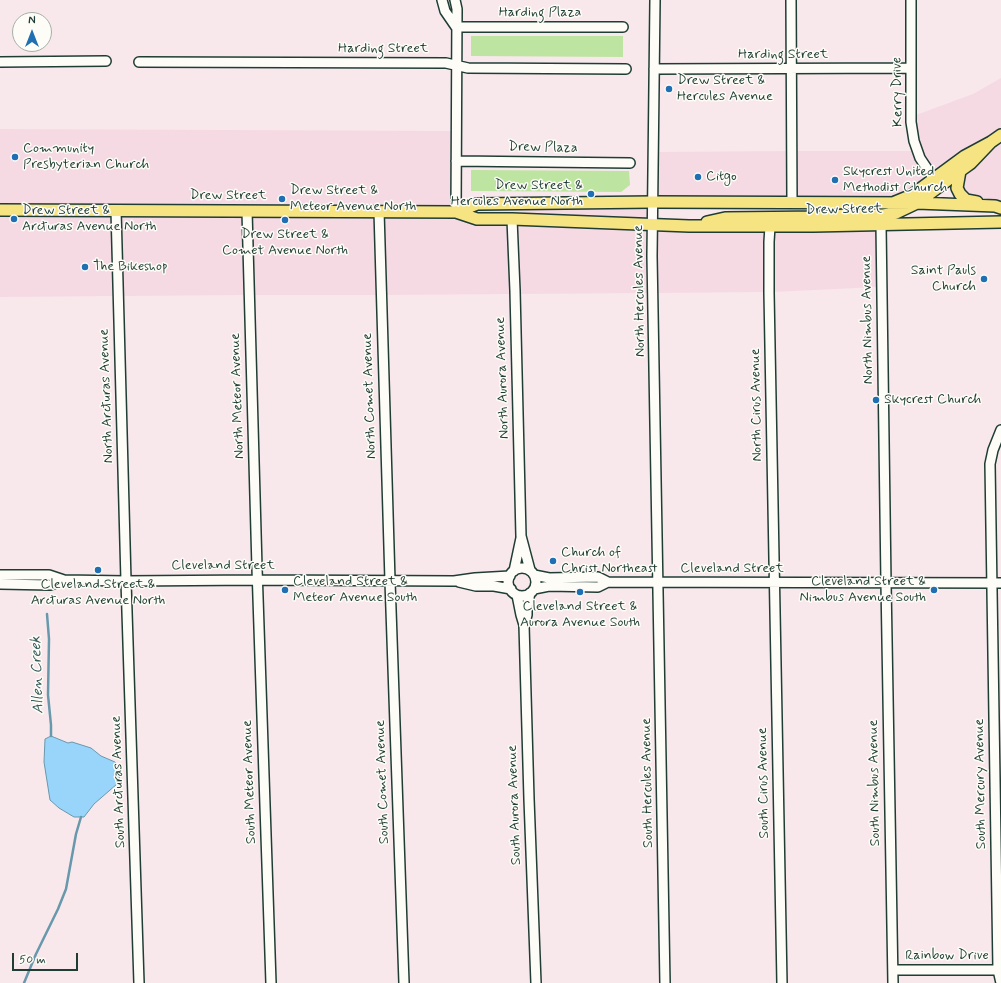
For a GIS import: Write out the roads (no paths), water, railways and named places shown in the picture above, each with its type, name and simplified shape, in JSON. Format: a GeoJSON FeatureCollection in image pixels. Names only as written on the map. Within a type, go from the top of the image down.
{"type":"FeatureCollection","features":[{"type":"Feature","properties":{"kind":"main road"},"geometry":{"type":"LineString","coordinates":[[892,203],[912,195],[965,156],[1001,135]]}},
{"type":"Feature","properties":{"kind":"main road"},"geometry":{"type":"LineString","coordinates":[[917,203],[971,163],[991,142]]}},
{"type":"Feature","properties":{"kind":"main road"},"geometry":{"type":"LineString","coordinates":[[960,171],[957,188],[966,200],[998,207]]}},
{"type":"Feature","properties":{"kind":"main road","name":"Drew Street"},"geometry":{"type":"LineString","coordinates":[[456,212],[477,204],[653,202],[917,203],[998,207]]}},
{"type":"Feature","properties":{"kind":"main road"},"geometry":{"type":"LineString","coordinates":[[772,222],[779,213],[784,211],[820,209],[844,203]]}},
{"type":"Feature","properties":{"kind":"main road","name":"Drew Street"},"geometry":{"type":"LineString","coordinates":[[0,210],[456,212],[477,219],[689,226],[772,222],[846,215],[896,213],[917,203]]}},
{"type":"Feature","properties":{"kind":"main road","name":"Drew Street"},"geometry":{"type":"LineString","coordinates":[[772,222],[881,225],[1001,222]]}},
{"type":"Feature","properties":{"kind":"street"},"geometry":{"type":"LineString","coordinates":[[442,0],[445,11],[456,27]]}},
{"type":"Feature","properties":{"kind":"street"},"geometry":{"type":"LineString","coordinates":[[455,0],[457,8],[456,212]]}},
{"type":"Feature","properties":{"kind":"street","name":"North Hercules Avenue"},"geometry":{"type":"LineString","coordinates":[[655,0],[652,225],[658,582]]}},
{"type":"Feature","properties":{"kind":"street"},"geometry":{"type":"LineString","coordinates":[[791,0],[790,69],[792,202]]}},
{"type":"Feature","properties":{"kind":"street","name":"Kerry Drive"},"geometry":{"type":"LineString","coordinates":[[911,0],[911,122],[914,141],[920,158],[934,179]]}},
{"type":"Feature","properties":{"kind":"street","name":"Harding Plaza"},"geometry":{"type":"LineString","coordinates":[[456,27],[623,27]]}},
{"type":"Feature","properties":{"kind":"street"},"geometry":{"type":"LineString","coordinates":[[0,62],[106,61]]}},
{"type":"Feature","properties":{"kind":"street","name":"Harding Street"},"geometry":{"type":"LineString","coordinates":[[139,62],[446,63],[468,68],[626,70]]}},
{"type":"Feature","properties":{"kind":"street","name":"Harding Street"},"geometry":{"type":"LineString","coordinates":[[654,69],[911,68]]}},
{"type":"Feature","properties":{"kind":"street","name":"Drew Plaza"},"geometry":{"type":"LineString","coordinates":[[456,161],[630,163]]}},
{"type":"Feature","properties":{"kind":"street","name":"North Arcturas Avenue"},"geometry":{"type":"LineString","coordinates":[[116,210],[126,580]]}},
{"type":"Feature","properties":{"kind":"street","name":"North Meteor Avenue"},"geometry":{"type":"LineString","coordinates":[[247,211],[257,580]]}},
{"type":"Feature","properties":{"kind":"street","name":"North Comet Avenue"},"geometry":{"type":"LineString","coordinates":[[379,211],[390,580]]}},
{"type":"Feature","properties":{"kind":"street","name":"North Aurora Avenue"},"geometry":{"type":"LineString","coordinates":[[512,219],[521,536],[512,573]]}},
{"type":"Feature","properties":{"kind":"street","name":"North Cirus Avenue"},"geometry":{"type":"LineString","coordinates":[[772,222],[769,242],[769,293],[774,583]]}},
{"type":"Feature","properties":{"kind":"street","name":"North Nimbus Avenue"},"geometry":{"type":"LineString","coordinates":[[881,225],[886,583]]}},
{"type":"Feature","properties":{"kind":"street","name":"South Mercury Avenue"},"geometry":{"type":"LineString","coordinates":[[1001,431],[993,450],[990,464],[996,583],[1001,983]]}},
{"type":"Feature","properties":{"kind":"street","name":"North Aurora Avenue"},"geometry":{"type":"LineString","coordinates":[[521,536],[532,573]]}},
{"type":"Feature","properties":{"kind":"street"},"geometry":{"type":"LineString","coordinates":[[522,568],[532,573],[536,582],[532,591],[522,596],[514,592],[509,585],[509,580],[512,573],[522,568]]}},
{"type":"Feature","properties":{"kind":"street","name":"Cleveland Street"},"geometry":{"type":"LineString","coordinates":[[0,575],[49,575],[64,580],[454,581],[512,573]]}},
{"type":"Feature","properties":{"kind":"street","name":"Cleveland Street"},"geometry":{"type":"LineString","coordinates":[[532,573],[550,578],[598,577],[608,582],[996,583]]}},
{"type":"Feature","properties":{"kind":"street","name":"Cleveland Street"},"geometry":{"type":"LineString","coordinates":[[0,584],[50,585],[64,580]]}},
{"type":"Feature","properties":{"kind":"street","name":"South Arcturas Avenue"},"geometry":{"type":"LineString","coordinates":[[126,580],[139,983]]}},
{"type":"Feature","properties":{"kind":"street","name":"South Meteor Avenue"},"geometry":{"type":"LineString","coordinates":[[257,580],[271,983]]}},
{"type":"Feature","properties":{"kind":"street","name":"South Comet Avenue"},"geometry":{"type":"LineString","coordinates":[[390,580],[404,983]]}},
{"type":"Feature","properties":{"kind":"street","name":"Cleveland Street"},"geometry":{"type":"LineString","coordinates":[[454,581],[476,586],[494,586],[514,592]]}},
{"type":"Feature","properties":{"kind":"street","name":"Cleveland Street"},"geometry":{"type":"LineString","coordinates":[[532,591],[550,586],[598,587],[608,582]]}},
{"type":"Feature","properties":{"kind":"street","name":"South Hercules Avenue"},"geometry":{"type":"LineString","coordinates":[[658,582],[665,983]]}},
{"type":"Feature","properties":{"kind":"street","name":"South Cirus Avenue"},"geometry":{"type":"LineString","coordinates":[[774,583],[782,983]]}},
{"type":"Feature","properties":{"kind":"street","name":"South Nimbus Avenue"},"geometry":{"type":"LineString","coordinates":[[886,583],[893,983]]}},
{"type":"Feature","properties":{"kind":"street","name":"South Aurora Avenue"},"geometry":{"type":"LineString","coordinates":[[532,591],[527,607],[527,615],[524,625],[536,983]]}},
{"type":"Feature","properties":{"kind":"street","name":"South Aurora Avenue"},"geometry":{"type":"LineString","coordinates":[[514,592],[524,625]]}},
{"type":"Feature","properties":{"kind":"street","name":"Rainbow Drive"},"geometry":{"type":"LineString","coordinates":[[893,970],[1000,970]]}},
{"type":"Feature","properties":{"kind":"water"},"geometry":{"type":"Polygon","coordinates":[[[51,736],[68,743],[72,742],[91,748],[101,756],[115,762],[118,765],[120,774],[117,784],[94,804],[84,817],[74,817],[59,808],[50,800],[44,762],[45,739],[51,736]]]}},
{"type":"Feature","properties":{"kind":"waterway","name":"Allen Creek"},"geometry":{"type":"LineString","coordinates":[[47,614],[49,639],[48,695],[51,736]]}},
{"type":"Feature","properties":{"kind":"waterway","name":"Allen Creek"},"geometry":{"type":"LineString","coordinates":[[24,983],[66,889],[76,834],[81,817]]}},
{"type":"Feature","properties":{"kind":"place","name":"Drew Street & Hercules Avenue"},"geometry":{"type":"Point","coordinates":[669,89]}},
{"type":"Feature","properties":{"kind":"place","name":"Community Presbyterian Church"},"geometry":{"type":"Point","coordinates":[15,157]}},
{"type":"Feature","properties":{"kind":"place","name":"Citgo"},"geometry":{"type":"Point","coordinates":[698,177]}},
{"type":"Feature","properties":{"kind":"place","name":"Skycrest United Methodist Church"},"geometry":{"type":"Point","coordinates":[835,180]}},
{"type":"Feature","properties":{"kind":"place","name":"Drew Street & Hercules Avenue North"},"geometry":{"type":"Point","coordinates":[591,194]}},
{"type":"Feature","properties":{"kind":"place","name":"Drew Street & Meteor Avenue North"},"geometry":{"type":"Point","coordinates":[282,199]}},
{"type":"Feature","properties":{"kind":"place","name":"Drew Street & Arcturas Avenue North"},"geometry":{"type":"Point","coordinates":[14,219]}},
{"type":"Feature","properties":{"kind":"place","name":"Drew Street & Comet Avenue North"},"geometry":{"type":"Point","coordinates":[285,220]}},
{"type":"Feature","properties":{"kind":"place","name":"The Bikeshop"},"geometry":{"type":"Point","coordinates":[85,267]}},
{"type":"Feature","properties":{"kind":"place","name":"Saint Pauls Church"},"geometry":{"type":"Point","coordinates":[984,279]}},
{"type":"Feature","properties":{"kind":"place","name":"Skycrest Church"},"geometry":{"type":"Point","coordinates":[876,400]}},
{"type":"Feature","properties":{"kind":"place","name":"Church of Christ Northeast"},"geometry":{"type":"Point","coordinates":[553,561]}},
{"type":"Feature","properties":{"kind":"place","name":"Cleveland Street & Arcturas Avenue North"},"geometry":{"type":"Point","coordinates":[98,570]}},
{"type":"Feature","properties":{"kind":"place","name":"Cleveland Street & Meteor Avenue South"},"geometry":{"type":"Point","coordinates":[285,590]}},
{"type":"Feature","properties":{"kind":"place","name":"Cleveland Street & Nimbus Avenue South"},"geometry":{"type":"Point","coordinates":[934,590]}},
{"type":"Feature","properties":{"kind":"place","name":"Cleveland Street & Aurora Avenue South"},"geometry":{"type":"Point","coordinates":[580,592]}}]}
